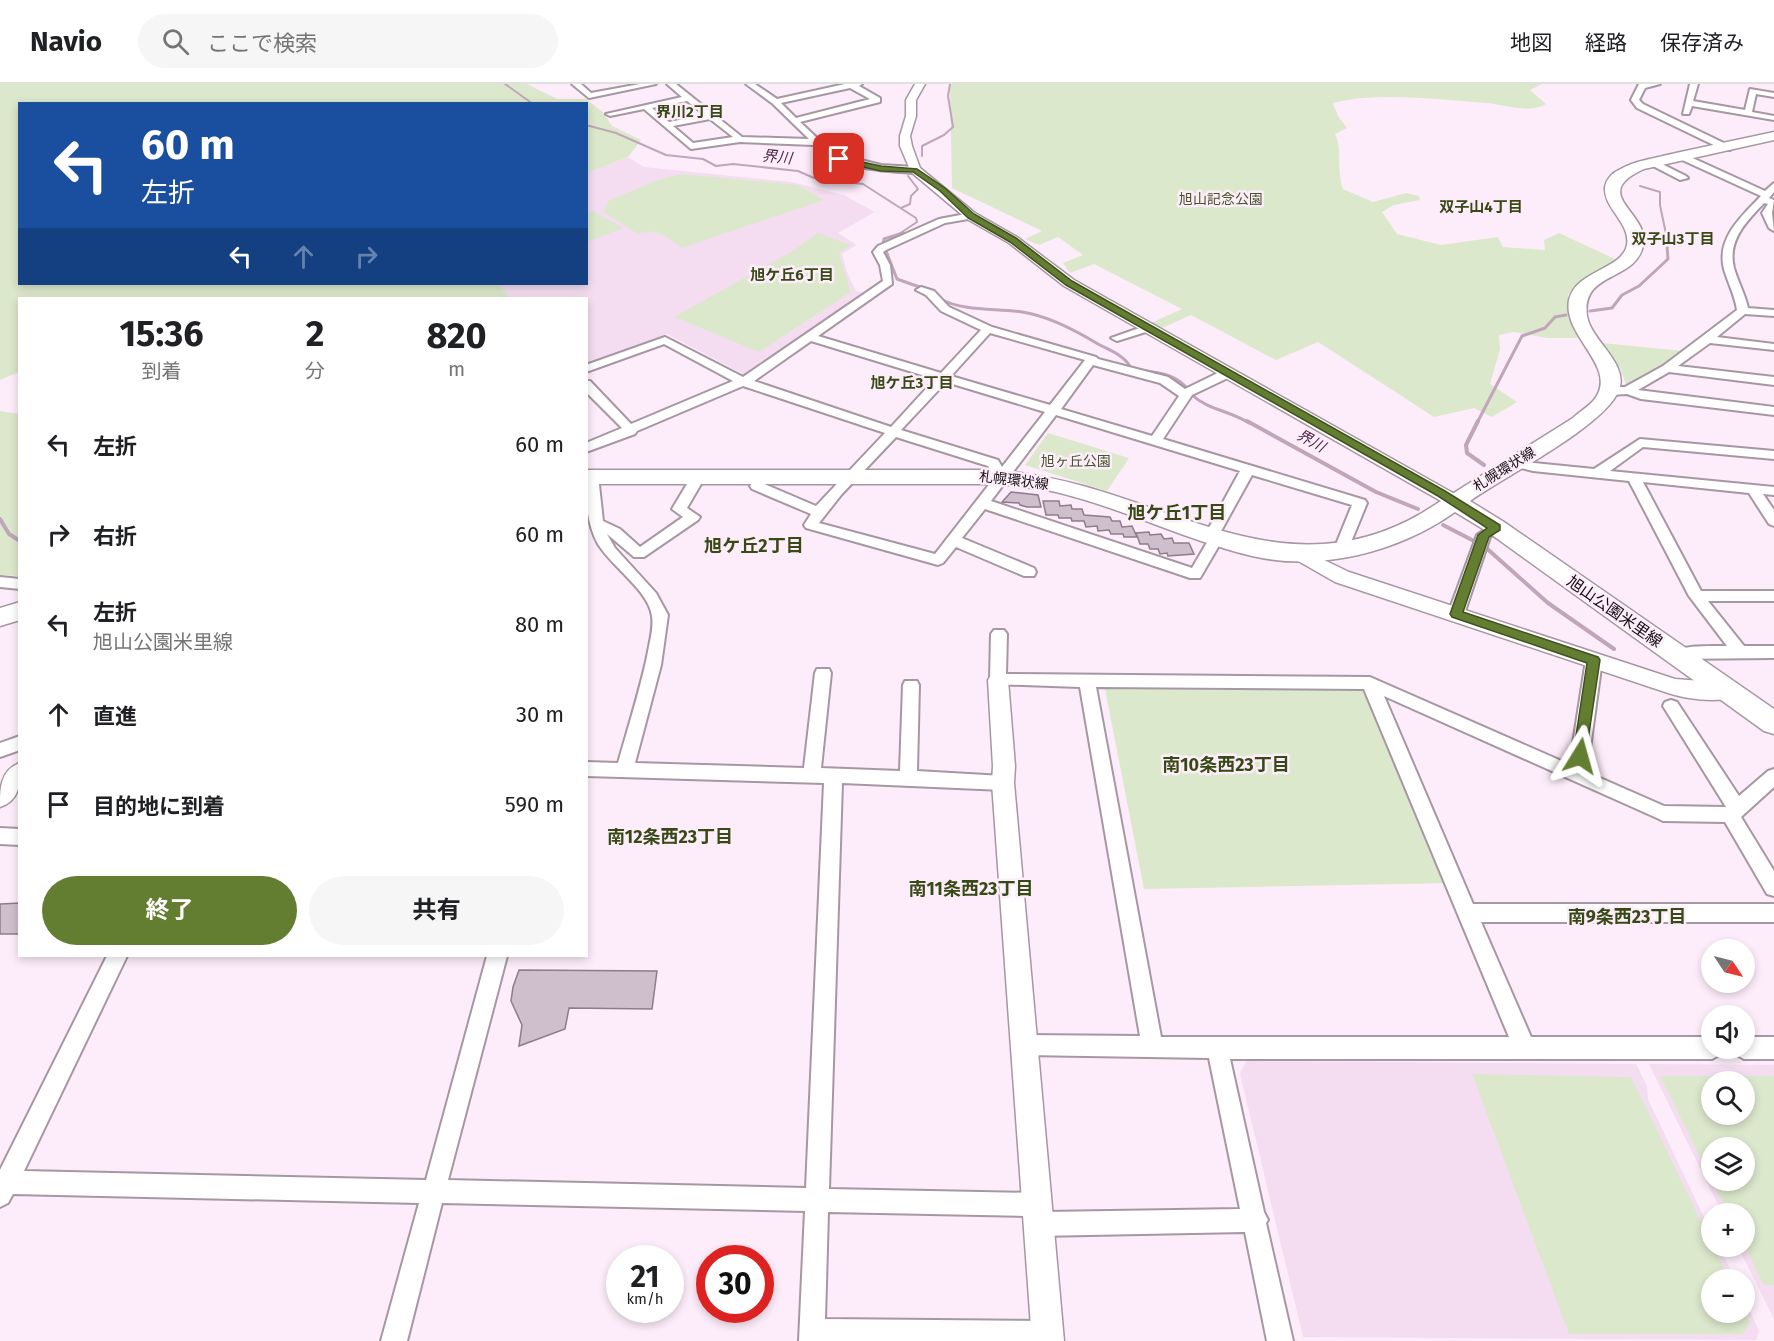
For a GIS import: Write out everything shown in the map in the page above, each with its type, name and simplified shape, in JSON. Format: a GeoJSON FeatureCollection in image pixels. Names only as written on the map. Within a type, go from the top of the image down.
{"type":"FeatureCollection","features":[{"type":"Feature","properties":{"kind":"main road"},"geometry":{"type":"LineString","coordinates":[[1619,391],[1579,320],[1578,299],[1592,281],[1630,256],[1636,238],[1633,229],[1615,203],[1613,186],[1621,174],[1654,163],[1774,136]]}},
{"type":"Feature","properties":{"kind":"main road","name":"札幌環状線"},"geometry":{"type":"LineString","coordinates":[[589,476],[1002,477],[1055,485],[1274,553],[1299,554],[1348,550],[1415,527],[1592,413],[1619,391]]}},
{"type":"Feature","properties":{"kind":"main road","name":"旭山公園米里線"},"geometry":{"type":"LineString","coordinates":[[1454,501],[1496,527],[1774,723]]}},
{"type":"Feature","properties":{"kind":"main road"},"geometry":{"type":"LineString","coordinates":[[0,617],[18,612]]}},
{"type":"Feature","properties":{"kind":"street"},"geometry":{"type":"LineString","coordinates":[[576,84],[589,96],[652,84]]}},
{"type":"Feature","properties":{"kind":"street"},"geometry":{"type":"LineString","coordinates":[[671,84],[740,139]]}},
{"type":"Feature","properties":{"kind":"street"},"geometry":{"type":"LineString","coordinates":[[752,84],[830,156],[881,168],[915,170]]}},
{"type":"Feature","properties":{"kind":"street"},"geometry":{"type":"LineString","coordinates":[[774,102],[852,84],[877,100],[794,121]]}},
{"type":"Feature","properties":{"kind":"street"},"geometry":{"type":"LineString","coordinates":[[920,84],[911,100],[911,116],[905,136],[906,146],[915,170],[971,216],[1013,240],[1069,283],[1454,501]]}},
{"type":"Feature","properties":{"kind":"street"},"geometry":{"type":"LineString","coordinates":[[1656,84],[1642,86],[1635,100],[1640,106],[1727,148]]}},
{"type":"Feature","properties":{"kind":"street"},"geometry":{"type":"LineString","coordinates":[[1680,126],[1695,84]]}},
{"type":"Feature","properties":{"kind":"street"},"geometry":{"type":"LineString","coordinates":[[1748,113],[1753,91],[1774,95]]}},
{"type":"Feature","properties":{"kind":"street"},"geometry":{"type":"LineString","coordinates":[[812,94],[820,99]]}},
{"type":"Feature","properties":{"kind":"street"},"geometry":{"type":"LineString","coordinates":[[610,114],[688,98]]}},
{"type":"Feature","properties":{"kind":"street"},"geometry":{"type":"LineString","coordinates":[[1689,103],[1774,118]]}},
{"type":"Feature","properties":{"kind":"street"},"geometry":{"type":"LineString","coordinates":[[829,104],[838,110]]}},
{"type":"Feature","properties":{"kind":"street"},"geometry":{"type":"LineString","coordinates":[[646,107],[691,146],[740,139],[815,142]]}},
{"type":"Feature","properties":{"kind":"street"},"geometry":{"type":"LineString","coordinates":[[667,125],[711,116]]}},
{"type":"Feature","properties":{"kind":"street"},"geometry":{"type":"LineString","coordinates":[[1683,157],[1766,197],[1773,203],[1767,213],[1774,228]]}},
{"type":"Feature","properties":{"kind":"street"},"geometry":{"type":"LineString","coordinates":[[1654,163],[1683,178]]}},
{"type":"Feature","properties":{"kind":"street"},"geometry":{"type":"LineString","coordinates":[[1743,311],[1729,266],[1727,249],[1736,229],[1774,186]]}},
{"type":"Feature","properties":{"kind":"street"},"geometry":{"type":"LineString","coordinates":[[588,447],[631,431],[749,379],[888,282],[885,265],[878,252],[882,248],[942,221],[971,216]]}},
{"type":"Feature","properties":{"kind":"street"},"geometry":{"type":"LineString","coordinates":[[921,290],[930,293],[945,309],[988,329],[1092,359],[1090,361]]}},
{"type":"Feature","properties":{"kind":"street"},"geometry":{"type":"LineString","coordinates":[[1619,391],[1667,368],[1743,311],[1774,313]]}},
{"type":"Feature","properties":{"kind":"street"},"geometry":{"type":"LineString","coordinates":[[1117,338],[1148,328]]}},
{"type":"Feature","properties":{"kind":"street"},"geometry":{"type":"LineString","coordinates":[[988,329],[818,512],[811,525],[938,560],[1090,361]]}},
{"type":"Feature","properties":{"kind":"street"},"geometry":{"type":"LineString","coordinates":[[810,338],[1360,503],[1344,542],[1348,550]]}},
{"type":"Feature","properties":{"kind":"street"},"geometry":{"type":"LineString","coordinates":[[1708,339],[1774,347]]}},
{"type":"Feature","properties":{"kind":"street"},"geometry":{"type":"LineString","coordinates":[[588,368],[665,340],[741,381],[993,464],[1002,477]]}},
{"type":"Feature","properties":{"kind":"street"},"geometry":{"type":"LineString","coordinates":[[1090,361],[1164,380],[1186,395]]}},
{"type":"Feature","properties":{"kind":"street"},"geometry":{"type":"LineString","coordinates":[[1667,368],[1774,381]]}},
{"type":"Feature","properties":{"kind":"street"},"geometry":{"type":"LineString","coordinates":[[1155,441],[1186,395],[1227,373]]}},
{"type":"Feature","properties":{"kind":"street"},"geometry":{"type":"LineString","coordinates":[[588,386],[631,431]]}},
{"type":"Feature","properties":{"kind":"street"},"geometry":{"type":"LineString","coordinates":[[1619,391],[1774,411]]}},
{"type":"Feature","properties":{"kind":"street"},"geometry":{"type":"LineString","coordinates":[[1596,474],[1640,443],[1774,455]]}},
{"type":"Feature","properties":{"kind":"street"},"geometry":{"type":"LineString","coordinates":[[1515,462],[1533,468],[1774,491]]}},
{"type":"Feature","properties":{"kind":"street"},"geometry":{"type":"LineString","coordinates":[[982,502],[1195,574],[1248,468]]}},
{"type":"Feature","properties":{"kind":"street"},"geometry":{"type":"LineString","coordinates":[[589,476],[597,524],[609,550],[642,582],[661,616],[658,640],[625,770]]}},
{"type":"Feature","properties":{"kind":"street"},"geometry":{"type":"LineString","coordinates":[[597,524],[610,527],[639,554],[693,517],[679,509],[698,477]]}},
{"type":"Feature","properties":{"kind":"street"},"geometry":{"type":"LineString","coordinates":[[1634,477],[1696,596],[1740,652]]}},
{"type":"Feature","properties":{"kind":"street"},"geometry":{"type":"LineString","coordinates":[[757,486],[818,512]]}},
{"type":"Feature","properties":{"kind":"street"},"geometry":{"type":"LineString","coordinates":[[1753,489],[1774,521]]}},
{"type":"Feature","properties":{"kind":"street"},"geometry":{"type":"LineString","coordinates":[[1456,614],[1484,535],[1496,527]]}},
{"type":"Feature","properties":{"kind":"street"},"geometry":{"type":"LineString","coordinates":[[953,540],[1029,572]]}},
{"type":"Feature","properties":{"kind":"street"},"geometry":{"type":"LineString","coordinates":[[1299,554],[1342,577],[1675,687],[1704,691],[1728,691]]}},
{"type":"Feature","properties":{"kind":"street"},"geometry":{"type":"LineString","coordinates":[[0,582],[18,584]]}},
{"type":"Feature","properties":{"kind":"street"},"geometry":{"type":"LineString","coordinates":[[1696,596],[1774,596]]}},
{"type":"Feature","properties":{"kind":"street"},"geometry":{"type":"LineString","coordinates":[[823,674],[817,1200],[812,1336],[1048,1338],[1003,783],[1004,766],[998,680],[999,634]]}},
{"type":"Feature","properties":{"kind":"street"},"geometry":{"type":"LineString","coordinates":[[1678,655],[1695,652],[1774,652]]}},
{"type":"Feature","properties":{"kind":"street"},"geometry":{"type":"LineString","coordinates":[[1580,756],[1594,660]]}},
{"type":"Feature","properties":{"kind":"street"},"geometry":{"type":"LineString","coordinates":[[998,680],[1371,683],[1663,813],[1734,812],[1774,776]]}},
{"type":"Feature","properties":{"kind":"street"},"geometry":{"type":"LineString","coordinates":[[1087,680],[1152,1046]]}},
{"type":"Feature","properties":{"kind":"street"},"geometry":{"type":"LineString","coordinates":[[1371,683],[1524,1047]]}},
{"type":"Feature","properties":{"kind":"street"},"geometry":{"type":"LineString","coordinates":[[909,778],[911,685]]}},
{"type":"Feature","properties":{"kind":"street"},"geometry":{"type":"LineString","coordinates":[[1671,706],[1734,812],[1774,888]]}},
{"type":"Feature","properties":{"kind":"street"},"geometry":{"type":"LineString","coordinates":[[0,750],[18,744]]}},
{"type":"Feature","properties":{"kind":"street"},"geometry":{"type":"LineString","coordinates":[[588,770],[909,778],[1003,783]]}},
{"type":"Feature","properties":{"kind":"street"},"geometry":{"type":"LineString","coordinates":[[0,798],[18,775]]}},
{"type":"Feature","properties":{"kind":"street"},"geometry":{"type":"LineString","coordinates":[[0,836],[18,837]]}},
{"type":"Feature","properties":{"kind":"street"},"geometry":{"type":"LineString","coordinates":[[1467,913],[1774,913]]}},
{"type":"Feature","properties":{"kind":"street"},"geometry":{"type":"LineString","coordinates":[[117,957],[2,1187],[434,1191],[817,1200],[1037,1215],[1256,1220]]}},
{"type":"Feature","properties":{"kind":"street"},"geometry":{"type":"LineString","coordinates":[[394,1341],[497,957]]}},
{"type":"Feature","properties":{"kind":"street"},"geometry":{"type":"LineString","coordinates":[[1024,1045],[1217,1048],[1701,1048]]}},
{"type":"Feature","properties":{"kind":"street"},"geometry":{"type":"LineString","coordinates":[[1217,1048],[1256,1220],[1280,1341]]}},
{"type":"Feature","properties":{"kind":"street"},"geometry":{"type":"LineString","coordinates":[[1755,1048],[1774,1048]]}},
{"type":"Feature","properties":{"kind":"shaded area"},"geometry":{"type":"Polygon","coordinates":[[[628,157],[644,167],[791,182],[844,195],[875,212],[838,233],[857,245],[842,254],[856,291],[863,293],[745,375],[667,334],[588,364],[588,297],[510,297],[499,285],[588,285],[588,173],[628,157]]]}},
{"type":"Feature","properties":{"kind":"shaded area"},"geometry":{"type":"Polygon","coordinates":[[[1246,1061],[1636,1064],[1647,1086],[1648,1099],[1701,1211],[1701,1257],[1724,1257],[1730,1269],[1701,1269],[1701,1323],[1755,1322],[1759,1331],[1756,1340],[1303,1337],[1240,1074],[1246,1061]]]}},
{"type":"Feature","properties":{"kind":"shaded area"},"geometry":{"type":"Polygon","coordinates":[[[1649,1064],[1774,1065],[1774,1319],[1755,1281],[1755,1269],[1749,1269],[1743,1257],[1755,1257],[1755,1203],[1717,1203],[1711,1191],[1755,1191],[1755,1137],[1701,1137],[1701,1170],[1649,1064]]]}},
{"type":"Feature","properties":{"kind":"green space"},"geometry":{"type":"Polygon","coordinates":[[[0,84],[527,84],[557,99],[586,99],[603,112],[612,126],[641,140],[628,157],[588,173],[588,102],[18,102],[18,285],[499,285],[510,297],[18,297],[18,372],[0,380],[0,84]]]}},
{"type":"Feature","properties":{"kind":"green space","name":"旭山記念公園"},"geometry":{"type":"Polygon","coordinates":[[[950,84],[1542,84],[1530,90],[1546,104],[1533,108],[1409,97],[1350,99],[1333,103],[1338,116],[1347,128],[1335,134],[1339,147],[1343,189],[1373,202],[1406,193],[1419,196],[1420,200],[1394,205],[1382,212],[1397,234],[1441,245],[1498,237],[1503,247],[1545,250],[1544,240],[1559,233],[1617,260],[1582,280],[1568,294],[1569,316],[1579,338],[1547,338],[1514,332],[1499,335],[1500,349],[1490,384],[1517,402],[1492,417],[1474,408],[1434,417],[1318,342],[1276,360],[1191,315],[1162,328],[1151,323],[1182,309],[1094,264],[1070,273],[1063,263],[1083,255],[1058,237],[1039,245],[1025,239],[1042,231],[952,188],[950,84]]]}},
{"type":"Feature","properties":{"kind":"green space"},"geometry":{"type":"Polygon","coordinates":[[[681,174],[798,185],[824,200],[682,248],[656,232],[638,234],[603,212],[608,201],[655,181],[681,174]]]}},
{"type":"Feature","properties":{"kind":"green space"},"geometry":{"type":"Polygon","coordinates":[[[593,211],[623,228],[588,242],[588,213],[593,211]]]}},
{"type":"Feature","properties":{"kind":"green space"},"geometry":{"type":"Polygon","coordinates":[[[818,233],[851,245],[839,253],[851,292],[759,352],[674,317],[791,252],[818,233]]]}},
{"type":"Feature","properties":{"kind":"green space"},"geometry":{"type":"Polygon","coordinates":[[[1602,343],[1684,351],[1630,386],[1626,384],[1620,368],[1602,343]]]}},
{"type":"Feature","properties":{"kind":"green space"},"geometry":{"type":"Polygon","coordinates":[[[0,411],[18,414],[18,576],[0,575],[0,411]]]}},
{"type":"Feature","properties":{"kind":"green space","name":"旭ヶ丘公園"},"geometry":{"type":"Polygon","coordinates":[[[1048,433],[1129,458],[1107,491],[1025,465],[1048,433]]]}},
{"type":"Feature","properties":{"kind":"green space"},"geometry":{"type":"Polygon","coordinates":[[[1356,681],[1371,689],[1455,883],[1144,889],[1104,684],[1356,681]]]}},
{"type":"Feature","properties":{"kind":"green space"},"geometry":{"type":"Polygon","coordinates":[[[1472,1074],[1631,1077],[1701,1221],[1701,1257],[1718,1257],[1724,1269],[1701,1269],[1701,1323],[1750,1323],[1743,1334],[1569,1334],[1472,1074]]]}},
{"type":"Feature","properties":{"kind":"green space"},"geometry":{"type":"Polygon","coordinates":[[[1660,1076],[1701,1076],[1701,1125],[1755,1125],[1755,1076],[1774,1076],[1774,1285],[1763,1285],[1750,1257],[1755,1257],[1755,1203],[1723,1203],[1717,1191],[1755,1191],[1755,1137],[1701,1137],[1701,1159],[1660,1076]]]}},
{"type":"Feature","properties":{"kind":"building"},"geometry":{"type":"Polygon","coordinates":[[[1011,492],[1038,495],[1041,507],[1002,502],[1011,492]]]}},
{"type":"Feature","properties":{"kind":"building"},"geometry":{"type":"Polygon","coordinates":[[[1043,501],[1059,501],[1060,506],[1071,505],[1072,509],[1082,509],[1084,515],[1110,517],[1112,521],[1120,521],[1122,527],[1132,526],[1137,537],[1111,534],[1109,530],[1098,531],[1097,526],[1086,527],[1084,521],[1059,518],[1058,515],[1046,515],[1043,501]]]}},
{"type":"Feature","properties":{"kind":"building"},"geometry":{"type":"Polygon","coordinates":[[[1149,532],[1150,535],[1161,534],[1164,539],[1172,538],[1174,543],[1189,543],[1194,554],[1168,556],[1167,553],[1160,554],[1158,549],[1150,549],[1148,544],[1140,544],[1136,533],[1149,532]]]}},
{"type":"Feature","properties":{"kind":"building"},"geometry":{"type":"Polygon","coordinates":[[[18,903],[18,934],[0,934],[0,904],[18,903]]]}},
{"type":"Feature","properties":{"kind":"building"},"geometry":{"type":"Polygon","coordinates":[[[519,970],[657,971],[652,1009],[569,1008],[565,1029],[519,1046],[522,1025],[511,1001],[519,970]]]}},
{"type":"Feature","properties":{"kind":"waterway","name":"界川"},"geometry":{"type":"LineString","coordinates":[[505,84],[530,102]]}},
{"type":"Feature","properties":{"kind":"waterway"},"geometry":{"type":"LineString","coordinates":[[922,156],[922,146],[944,135],[953,127],[948,96],[950,84]]}},
{"type":"Feature","properties":{"kind":"waterway","name":"界川"},"geometry":{"type":"LineString","coordinates":[[588,126],[616,133],[666,155],[703,159],[716,166],[733,164],[798,171],[814,178],[863,184],[916,218],[917,222],[899,234]]}},
{"type":"Feature","properties":{"kind":"waterway"},"geometry":{"type":"LineString","coordinates":[[901,208],[910,204],[911,196],[918,189],[908,176]]}},
{"type":"Feature","properties":{"kind":"waterway"},"geometry":{"type":"LineString","coordinates":[[1640,186],[1660,192],[1660,205],[1666,234]]}},
{"type":"Feature","properties":{"kind":"waterway","name":"界川"},"geometry":{"type":"LineString","coordinates":[[883,244],[884,239],[903,233]]}},
{"type":"Feature","properties":{"kind":"waterway"},"geometry":{"type":"LineString","coordinates":[[1590,311],[1612,308],[1622,295],[1639,286],[1668,259],[1666,233]]}},
{"type":"Feature","properties":{"kind":"waterway","name":"界川"},"geometry":{"type":"LineString","coordinates":[[886,251],[897,279],[928,290]]}},
{"type":"Feature","properties":{"kind":"waterway","name":"界川"},"geometry":{"type":"LineString","coordinates":[[940,299],[960,306],[1022,312],[1052,320],[1117,354],[1131,368],[1168,375],[1187,388]]}},
{"type":"Feature","properties":{"kind":"waterway"},"geometry":{"type":"LineString","coordinates":[[1477,423],[1522,336],[1545,328],[1555,317],[1566,315]]}},
{"type":"Feature","properties":{"kind":"waterway","name":"界川"},"geometry":{"type":"LineString","coordinates":[[1192,395],[1205,404],[1249,423]]}},
{"type":"Feature","properties":{"kind":"waterway","name":"界川"},"geometry":{"type":"LineString","coordinates":[[1247,421],[1376,492],[1418,509]]}},
{"type":"Feature","properties":{"kind":"waterway"},"geometry":{"type":"LineString","coordinates":[[1477,423],[1466,445],[1467,453],[1484,465]]}},
{"type":"Feature","properties":{"kind":"waterway"},"geometry":{"type":"LineString","coordinates":[[0,519],[9,534],[18,540]]}},
{"type":"Feature","properties":{"kind":"waterway","name":"界川"},"geometry":{"type":"LineString","coordinates":[[1443,525],[1474,541]]}},
{"type":"Feature","properties":{"kind":"waterway","name":"界川"},"geometry":{"type":"LineString","coordinates":[[1484,546],[1548,603],[1614,649]]}},
{"type":"Feature","properties":{"kind":"district","name":"界川2丁目"},"geometry":{"type":"Point","coordinates":[690,112]}},
{"type":"Feature","properties":{"kind":"district","name":"双子山4丁目"},"geometry":{"type":"Point","coordinates":[1481,207]}},
{"type":"Feature","properties":{"kind":"district","name":"双子山3丁目"},"geometry":{"type":"Point","coordinates":[1673,239]}},
{"type":"Feature","properties":{"kind":"district","name":"旭ケ丘6丁目"},"geometry":{"type":"Point","coordinates":[792,275]}},
{"type":"Feature","properties":{"kind":"district","name":"旭ケ丘3丁目"},"geometry":{"type":"Point","coordinates":[912,383]}},
{"type":"Feature","properties":{"kind":"district","name":"旭ケ丘1丁目"},"geometry":{"type":"Point","coordinates":[1177,513]}},
{"type":"Feature","properties":{"kind":"district","name":"旭ケ丘2丁目"},"geometry":{"type":"Point","coordinates":[754,546]}},
{"type":"Feature","properties":{"kind":"district","name":"南10条西23丁目"},"geometry":{"type":"Point","coordinates":[1226,765]}},
{"type":"Feature","properties":{"kind":"district","name":"南12条西23丁目"},"geometry":{"type":"Point","coordinates":[670,837]}},
{"type":"Feature","properties":{"kind":"district","name":"南11条西23丁目"},"geometry":{"type":"Point","coordinates":[971,889]}},
{"type":"Feature","properties":{"kind":"district","name":"南9条西23丁目"},"geometry":{"type":"Point","coordinates":[1627,917]}},
{"type":"Feature","properties":{"kind":"route"},"geometry":{"type":"LineString","coordinates":[[839,159],[881,168],[915,170],[971,216],[1013,240],[1069,283],[1442,494],[1496,527],[1484,535],[1456,614],[1594,660],[1580,756]]}}]}
